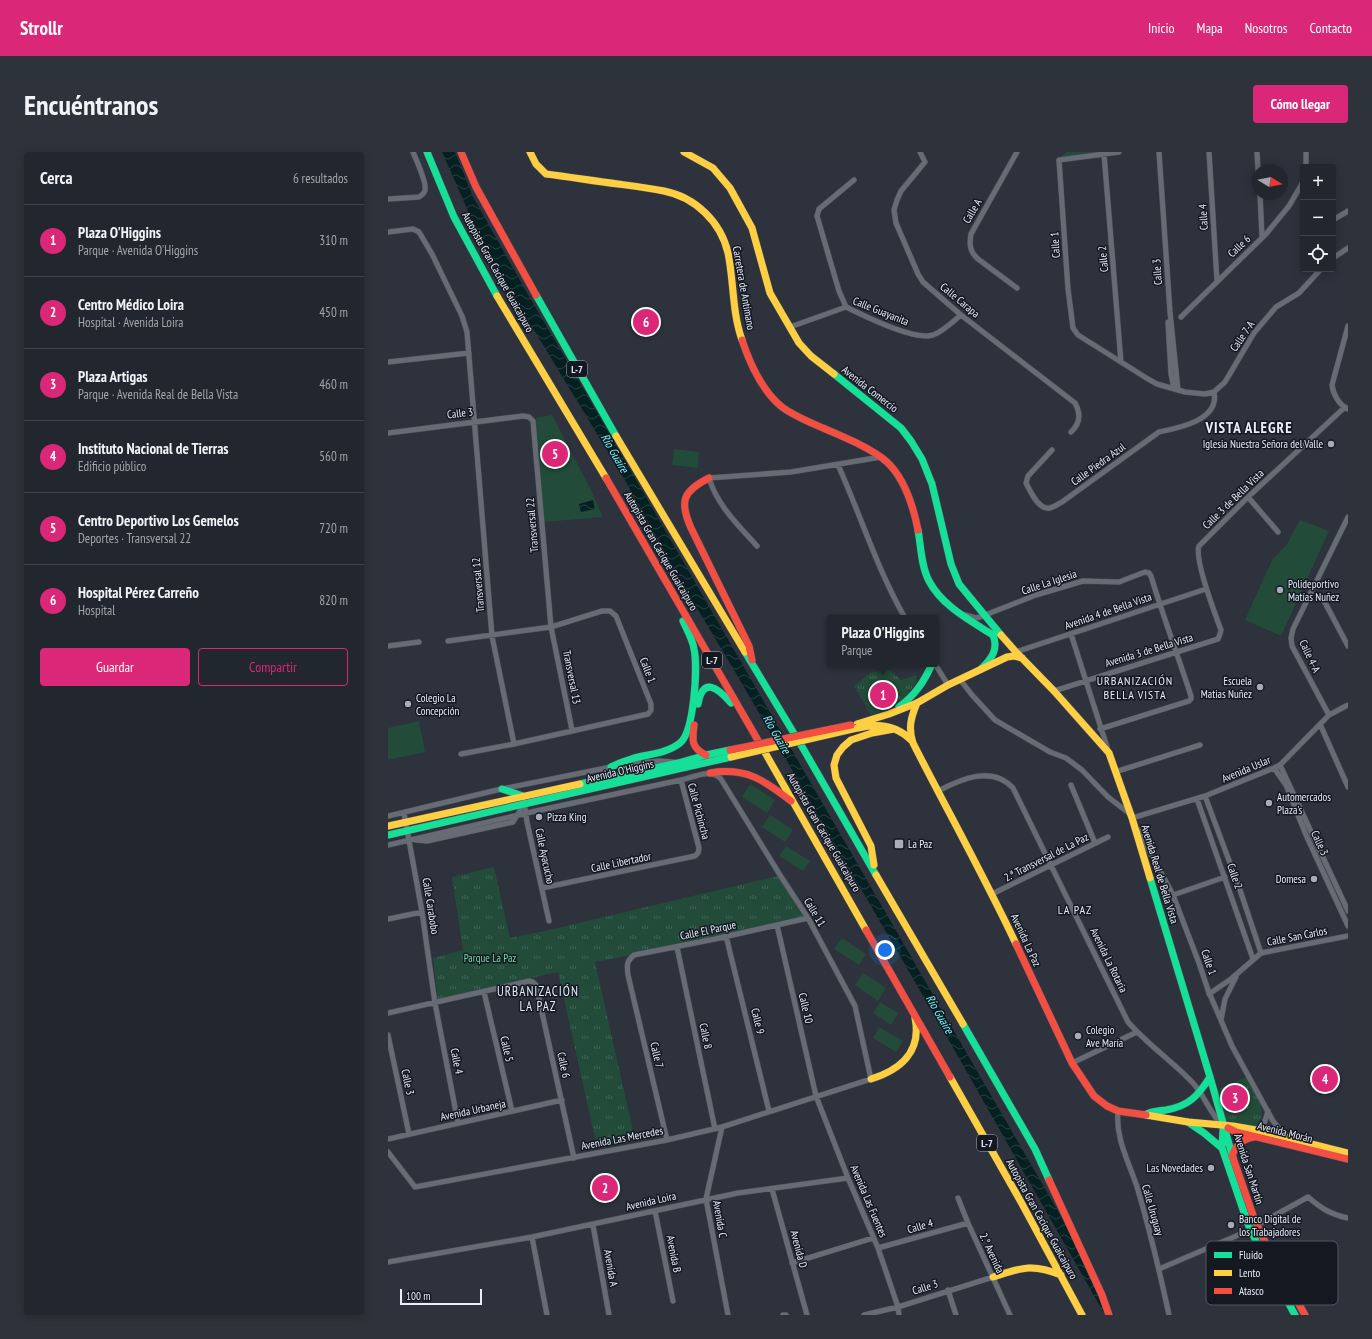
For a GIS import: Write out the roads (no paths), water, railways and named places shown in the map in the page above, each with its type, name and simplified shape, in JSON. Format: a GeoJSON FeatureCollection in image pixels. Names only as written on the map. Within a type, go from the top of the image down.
{"type":"FeatureCollection","features":[{"type":"Feature","properties":{"kind":"main road","name":"Autopista Gran Cacique Guaicaipuro"},"geometry":{"type":"LineString","coordinates":[[426,152],[454,216],[507,314],[565,408],[676,597],[913,1011],[1082,1315]]}},
{"type":"Feature","properties":{"kind":"main road","name":"Autopista Gran Cacique Guaicaipuro"},"geometry":{"type":"LineString","coordinates":[[461,152],[476,187],[568,353],[804,750],[876,873],[942,991],[1035,1149],[1102,1295],[1109,1315]]}},
{"type":"Feature","properties":{"kind":"main road","name":"Carretera de Antímano"},"geometry":{"type":"LineString","coordinates":[[530,152],[531,159],[546,174],[665,191],[680,196],[699,206],[712,219],[723,235],[730,266],[737,325],[744,346],[756,373],[770,395],[786,411],[856,442],[882,457],[890,464],[901,478],[912,502],[924,565],[930,582],[935,590],[951,606],[961,613]]}},
{"type":"Feature","properties":{"kind":"main road","name":"Avenida Comercio"},"geometry":{"type":"LineString","coordinates":[[684,152],[696,155],[712,168],[734,194],[752,228],[770,293],[799,343],[811,356],[896,424],[911,441],[922,459],[932,484],[951,564],[959,584],[1022,658]]}},
{"type":"Feature","properties":{"kind":"main road"},"geometry":{"type":"LineString","coordinates":[[709,478],[694,485],[688,491],[684,510],[750,646],[753,666]]}},
{"type":"Feature","properties":{"kind":"main road"},"geometry":{"type":"LineString","coordinates":[[610,767],[629,759],[667,750],[680,743],[686,736],[694,692],[696,660],[694,648],[679,613],[676,597]]}},
{"type":"Feature","properties":{"kind":"main road","name":"Avenida O'Higgins"},"geometry":{"type":"LineString","coordinates":[[961,613],[993,635],[996,640],[995,652],[982,668]]}},
{"type":"Feature","properties":{"kind":"main road","name":"Avenida O'Higgins"},"geometry":{"type":"LineString","coordinates":[[388,835],[524,804],[730,753],[857,726],[916,703],[982,668],[1011,656],[1022,658]]}},
{"type":"Feature","properties":{"kind":"main road","name":"Avenida Real de Bella Vista"},"geometry":{"type":"LineString","coordinates":[[1022,658],[1054,690],[1109,753],[1131,816],[1224,1126]]}},
{"type":"Feature","properties":{"kind":"main road"},"geometry":{"type":"LineString","coordinates":[[889,714],[918,690],[932,667]]}},
{"type":"Feature","properties":{"kind":"main road"},"geometry":{"type":"LineString","coordinates":[[706,754],[697,750],[692,739],[703,689],[713,688],[721,692],[747,723]]}},
{"type":"Feature","properties":{"kind":"main road","name":"Avenida La Paz"},"geometry":{"type":"LineString","coordinates":[[916,703],[909,726],[913,743],[992,894],[1072,1063],[1094,1096],[1106,1106],[1118,1111],[1224,1126]]}},
{"type":"Feature","properties":{"kind":"main road","name":"Avenida La Paz"},"geometry":{"type":"LineString","coordinates":[[857,726],[886,726],[908,737],[913,743]]}},
{"type":"Feature","properties":{"kind":"main road"},"geometry":{"type":"LineString","coordinates":[[876,873],[871,846],[836,778],[834,762],[838,750],[845,744],[870,733],[894,729]]}},
{"type":"Feature","properties":{"kind":"main road","name":"Avenida O'Higgins"},"geometry":{"type":"LineString","coordinates":[[388,826],[678,763],[706,754],[730,753]]}},
{"type":"Feature","properties":{"kind":"main road"},"geometry":{"type":"LineString","coordinates":[[710,772],[725,770],[756,777],[772,786],[796,806]]}},
{"type":"Feature","properties":{"kind":"main road"},"geometry":{"type":"LineString","coordinates":[[502,789],[523,796]]}},
{"type":"Feature","properties":{"kind":"main road"},"geometry":{"type":"LineString","coordinates":[[871,1079],[881,1076],[899,1066],[910,1055],[916,1029],[913,1011]]}},
{"type":"Feature","properties":{"kind":"main road","name":"Avenida La Paz"},"geometry":{"type":"LineString","coordinates":[[1145,1115],[1152,1112],[1163,1111],[1181,1106],[1191,1101],[1201,1092],[1210,1077]]}},
{"type":"Feature","properties":{"kind":"main road"},"geometry":{"type":"LineString","coordinates":[[1188,1122],[1222,1148]]}},
{"type":"Feature","properties":{"kind":"main road","name":"Avenida Morán"},"geometry":{"type":"LineString","coordinates":[[1224,1126],[1236,1132],[1256,1133],[1348,1153]]}},
{"type":"Feature","properties":{"kind":"main road","name":"Avenida San Martín"},"geometry":{"type":"LineString","coordinates":[[1224,1126],[1222,1148],[1250,1230],[1256,1241]]}},
{"type":"Feature","properties":{"kind":"main road","name":"Avenida San Martín"},"geometry":{"type":"LineString","coordinates":[[1224,1126],[1232,1156],[1257,1226],[1264,1241]]}},
{"type":"Feature","properties":{"kind":"main road"},"geometry":{"type":"LineString","coordinates":[[1232,1156],[1236,1147],[1240,1143],[1256,1133]]}},
{"type":"Feature","properties":{"kind":"main road","name":"Avenida Morán"},"geometry":{"type":"LineString","coordinates":[[1256,1133],[1348,1159]]}},
{"type":"Feature","properties":{"kind":"main road"},"geometry":{"type":"LineString","coordinates":[[993,1277],[1031,1266],[1046,1268],[1061,1275]]}},
{"type":"Feature","properties":{"kind":"main road","name":"Avenida San Martín"},"geometry":{"type":"LineString","coordinates":[[1290,1305],[1295,1315]]}},
{"type":"Feature","properties":{"kind":"main road","name":"Avenida San Martín"},"geometry":{"type":"LineString","coordinates":[[1299,1305],[1305,1315]]}},
{"type":"Feature","properties":{"kind":"street"},"geometry":{"type":"LineString","coordinates":[[388,199],[419,197],[423,194],[426,184],[413,152]]}},
{"type":"Feature","properties":{"kind":"street","name":"Calle Carapa"},"geometry":{"type":"LineString","coordinates":[[920,152],[925,162],[901,190],[896,200],[894,210],[896,223],[918,274],[923,282],[961,315],[1075,403],[1079,419],[1077,426],[1071,432]]}},
{"type":"Feature","properties":{"kind":"street","name":"Calle A"},"geometry":{"type":"LineString","coordinates":[[1017,152],[971,234],[969,246],[973,255],[1017,288]]}},
{"type":"Feature","properties":{"kind":"street"},"geometry":{"type":"LineString","coordinates":[[1104,154],[1119,152]]}},
{"type":"Feature","properties":{"kind":"street","name":"Calle 3"},"geometry":{"type":"LineString","coordinates":[[1156,152],[1169,312]]}},
{"type":"Feature","properties":{"kind":"street","name":"Calle 3"},"geometry":{"type":"LineString","coordinates":[[1159,152],[1169,312],[1171,374],[1176,389]]}},
{"type":"Feature","properties":{"kind":"street","name":"Calle 4"},"geometry":{"type":"LineString","coordinates":[[1209,152],[1217,282]]}},
{"type":"Feature","properties":{"kind":"street"},"geometry":{"type":"LineString","coordinates":[[1257,152],[1258,164]]}},
{"type":"Feature","properties":{"kind":"street"},"geometry":{"type":"LineString","coordinates":[[1306,152],[1306,164]]}},
{"type":"Feature","properties":{"kind":"street","name":"Calle 1"},"geometry":{"type":"LineString","coordinates":[[1104,154],[1059,160],[1068,289],[1073,328],[1075,332],[1121,362]]}},
{"type":"Feature","properties":{"kind":"street","name":"Calle 2"},"geometry":{"type":"LineString","coordinates":[[1104,154],[1121,362]]}},
{"type":"Feature","properties":{"kind":"street"},"geometry":{"type":"LineString","coordinates":[[846,307],[839,291],[817,216],[819,209],[854,180]]}},
{"type":"Feature","properties":{"kind":"street","name":"Calle 6"},"geometry":{"type":"LineString","coordinates":[[1181,317],[1262,237],[1289,206],[1300,187]]}},
{"type":"Feature","properties":{"kind":"street"},"geometry":{"type":"LineString","coordinates":[[1260,200],[1262,237]]}},
{"type":"Feature","properties":{"kind":"street"},"geometry":{"type":"LineString","coordinates":[[1336,218],[1348,211]]}},
{"type":"Feature","properties":{"kind":"street","name":"Transversal 12"},"geometry":{"type":"LineString","coordinates":[[388,232],[413,229],[419,232],[432,254],[462,316],[467,332],[492,636],[514,744]]}},
{"type":"Feature","properties":{"kind":"street"},"geometry":{"type":"LineString","coordinates":[[1336,256],[1348,248]]}},
{"type":"Feature","properties":{"kind":"street","name":"Calle 7-A"},"geometry":{"type":"LineString","coordinates":[[1214,392],[1225,382],[1254,333],[1276,307],[1299,293],[1318,272]]}},
{"type":"Feature","properties":{"kind":"street","name":"Calle Guayanita"},"geometry":{"type":"LineString","coordinates":[[790,327],[846,307],[880,322],[922,337],[932,335],[942,330],[961,315]]}},
{"type":"Feature","properties":{"kind":"street"},"geometry":{"type":"LineString","coordinates":[[1346,408],[1333,393],[1332,385],[1348,326]]}},
{"type":"Feature","properties":{"kind":"street"},"geometry":{"type":"LineString","coordinates":[[388,362],[469,353]]}},
{"type":"Feature","properties":{"kind":"street"},"geometry":{"type":"LineString","coordinates":[[1121,362],[1152,381],[1176,389],[1205,394],[1214,392]]}},
{"type":"Feature","properties":{"kind":"street","name":"Calle Piedra Azul"},"geometry":{"type":"LineString","coordinates":[[1052,450],[1028,476],[1026,483],[1031,495],[1041,507],[1045,508],[1049,508],[1062,502],[1159,432],[1188,425],[1207,414],[1213,405],[1215,397],[1214,392]]}},
{"type":"Feature","properties":{"kind":"street","name":"Calle 3 de Bella Vista"},"geometry":{"type":"LineString","coordinates":[[1221,630],[1206,589],[1198,553],[1199,546],[1248,497],[1346,408]]}},
{"type":"Feature","properties":{"kind":"street","name":"Calle 3"},"geometry":{"type":"LineString","coordinates":[[388,433],[523,416],[529,417],[533,421]]}},
{"type":"Feature","properties":{"kind":"street","name":"Transversal 22"},"geometry":{"type":"LineString","coordinates":[[533,421],[552,627]]}},
{"type":"Feature","properties":{"kind":"street"},"geometry":{"type":"LineString","coordinates":[[757,546],[724,508],[713,491],[709,478],[784,473],[882,457]]}},
{"type":"Feature","properties":{"kind":"street"},"geometry":{"type":"LineString","coordinates":[[838,465],[890,593],[903,615]]}},
{"type":"Feature","properties":{"kind":"street"},"geometry":{"type":"LineString","coordinates":[[1248,497],[1278,532]]}},
{"type":"Feature","properties":{"kind":"street","name":"Calle 4-A"},"geometry":{"type":"LineString","coordinates":[[1329,715],[1292,646],[1291,638],[1293,629],[1348,517]]}},
{"type":"Feature","properties":{"kind":"street","name":"Calle La Iglesia"},"geometry":{"type":"LineString","coordinates":[[961,613],[976,618],[1036,595],[1083,581],[1119,582],[1145,572],[1149,573],[1151,576],[1160,604]]}},
{"type":"Feature","properties":{"kind":"street","name":"Avenida 4 de Bella Vista"},"geometry":{"type":"LineString","coordinates":[[1016,652],[1206,589]]}},
{"type":"Feature","properties":{"kind":"street"},"geometry":{"type":"LineString","coordinates":[[1322,597],[1348,646]]}},
{"type":"Feature","properties":{"kind":"street"},"geometry":{"type":"LineString","coordinates":[[1100,729],[1189,702],[1191,699],[1177,652],[1160,604]]}},
{"type":"Feature","properties":{"kind":"street","name":"Calle 1"},"geometry":{"type":"LineString","coordinates":[[448,641],[552,627],[602,611],[610,611],[616,616],[651,704],[648,714],[514,744],[461,754]]}},
{"type":"Feature","properties":{"kind":"street","name":"Transversal 13"},"geometry":{"type":"LineString","coordinates":[[552,627],[572,730]]}},
{"type":"Feature","properties":{"kind":"street","name":"Avenida 3 de Bella Vista"},"geometry":{"type":"LineString","coordinates":[[1054,690],[1218,639],[1221,630]]}},
{"type":"Feature","properties":{"kind":"street"},"geometry":{"type":"LineString","coordinates":[[1071,634],[1100,729],[1109,753]]}},
{"type":"Feature","properties":{"kind":"street"},"geometry":{"type":"LineString","coordinates":[[388,646],[419,642]]}},
{"type":"Feature","properties":{"kind":"street"},"geometry":{"type":"LineString","coordinates":[[936,667],[948,685]]}},
{"type":"Feature","properties":{"kind":"street"},"geometry":{"type":"LineString","coordinates":[[961,679],[972,695],[995,720],[1050,752],[1066,758],[1082,770],[1108,797],[1131,816]]}},
{"type":"Feature","properties":{"kind":"street","name":"Avenida Uslar"},"geometry":{"type":"LineString","coordinates":[[1131,816],[1197,799],[1280,765],[1329,715],[1348,705]]}},
{"type":"Feature","properties":{"kind":"street"},"geometry":{"type":"LineString","coordinates":[[1320,724],[1348,787]]}},
{"type":"Feature","properties":{"kind":"street"},"geometry":{"type":"LineString","coordinates":[[1115,772],[1200,745]]}},
{"type":"Feature","properties":{"kind":"street","name":"Avenida O'Higgins"},"geometry":{"type":"LineString","coordinates":[[388,816],[502,789],[610,767],[654,761],[678,763]]}},
{"type":"Feature","properties":{"kind":"street","name":"Calle 3"},"geometry":{"type":"LineString","coordinates":[[1280,765],[1348,911]]}},
{"type":"Feature","properties":{"kind":"street","name":"Calle 3"},"geometry":{"type":"LineString","coordinates":[[1274,768],[1286,785],[1306,835],[1348,926]]}},
{"type":"Feature","properties":{"kind":"street","name":"Avenida O'Higgins"},"geometry":{"type":"LineString","coordinates":[[518,815],[681,780],[710,772]]}},
{"type":"Feature","properties":{"kind":"street","name":"Calle 11"},"geometry":{"type":"LineString","coordinates":[[710,772],[719,776],[808,918],[855,1006],[871,1079]]}},
{"type":"Feature","properties":{"kind":"street","name":"Avenida La Rotaria"},"geometry":{"type":"LineString","coordinates":[[938,791],[974,776],[994,776],[1009,783],[1016,792],[1128,1022],[1192,1082],[1201,1092],[1217,1121],[1224,1126]]}},
{"type":"Feature","properties":{"kind":"street","name":"Calle Pichincha"},"geometry":{"type":"LineString","coordinates":[[681,780],[699,848]]}},
{"type":"Feature","properties":{"kind":"street"},"geometry":{"type":"LineString","coordinates":[[1071,785],[1096,843]]}},
{"type":"Feature","properties":{"kind":"street","name":"Calle Ayacucho"},"geometry":{"type":"LineString","coordinates":[[523,796],[549,921]]}},
{"type":"Feature","properties":{"kind":"street","name":"Calle 2"},"geometry":{"type":"LineString","coordinates":[[1205,796],[1240,890],[1261,953]]}},
{"type":"Feature","properties":{"kind":"street","name":"Calle 2"},"geometry":{"type":"LineString","coordinates":[[1197,799],[1253,959]]}},
{"type":"Feature","properties":{"kind":"street"},"geometry":{"type":"LineString","coordinates":[[388,845],[409,840],[426,841],[513,822],[524,804]]}},
{"type":"Feature","properties":{"kind":"street","name":"Calle Carabobo"},"geometry":{"type":"LineString","coordinates":[[404,813],[422,912],[435,1003]]}},
{"type":"Feature","properties":{"kind":"street","name":"Calle 1"},"geometry":{"type":"LineString","coordinates":[[1131,816],[1173,895],[1209,994],[1232,1046],[1278,1128],[1292,1140]]}},
{"type":"Feature","properties":{"kind":"street","name":"2.ª Transversal de La Paz"},"geometry":{"type":"LineString","coordinates":[[992,894],[1108,837]]}},
{"type":"Feature","properties":{"kind":"street","name":"Calle Libertador"},"geometry":{"type":"LineString","coordinates":[[542,888],[695,856],[698,853],[699,848]]}},
{"type":"Feature","properties":{"kind":"street"},"geometry":{"type":"LineString","coordinates":[[1173,895],[1225,877]]}},
{"type":"Feature","properties":{"kind":"street"},"geometry":{"type":"LineString","coordinates":[[388,919],[422,912]]}},
{"type":"Feature","properties":{"kind":"street","name":"Calle El Parque"},"geometry":{"type":"LineString","coordinates":[[628,974],[628,959],[634,955],[808,918]]}},
{"type":"Feature","properties":{"kind":"street","name":"Calle 10"},"geometry":{"type":"LineString","coordinates":[[777,925],[816,1096]]}},
{"type":"Feature","properties":{"kind":"street","name":"Calle 9"},"geometry":{"type":"LineString","coordinates":[[726,936],[769,1111]]}},
{"type":"Feature","properties":{"kind":"street","name":"Calle San Carlos"},"geometry":{"type":"LineString","coordinates":[[1209,994],[1231,979],[1261,953],[1348,936]]}},
{"type":"Feature","properties":{"kind":"street","name":"Calle 8"},"geometry":{"type":"LineString","coordinates":[[677,947],[714,1129]]}},
{"type":"Feature","properties":{"kind":"street","name":"Calle San Carlos"},"geometry":{"type":"LineString","coordinates":[[1221,1021],[1225,999],[1235,979],[1253,959]]}},
{"type":"Feature","properties":{"kind":"street","name":"Calle 7"},"geometry":{"type":"LineString","coordinates":[[628,974],[667,1140]]}},
{"type":"Feature","properties":{"kind":"street","name":"Calle 6"},"geometry":{"type":"LineString","coordinates":[[484,992],[529,981],[536,985],[574,1158]]}},
{"type":"Feature","properties":{"kind":"street"},"geometry":{"type":"LineString","coordinates":[[388,1013],[484,992]]}},
{"type":"Feature","properties":{"kind":"street","name":"Calle 5"},"geometry":{"type":"LineString","coordinates":[[484,992],[512,1111]]}},
{"type":"Feature","properties":{"kind":"street","name":"Calle 4"},"geometry":{"type":"LineString","coordinates":[[435,1003],[458,1123]]}},
{"type":"Feature","properties":{"kind":"street"},"geometry":{"type":"LineString","coordinates":[[1072,1063],[1137,1032]]}},
{"type":"Feature","properties":{"kind":"street","name":"Calle 3"},"geometry":{"type":"LineString","coordinates":[[388,1035],[409,1134]]}},
{"type":"Feature","properties":{"kind":"street","name":"Avenida Las Mercedes"},"geometry":{"type":"LineString","coordinates":[[388,1152],[415,1187],[667,1140],[714,1129],[871,1079]]}},
{"type":"Feature","properties":{"kind":"street","name":"Avenida Las Fuentes"},"geometry":{"type":"LineString","coordinates":[[816,1096],[848,1178],[878,1248],[898,1307],[899,1315]]}},
{"type":"Feature","properties":{"kind":"street","name":"Avenida Urbaneja"},"geometry":{"type":"LineString","coordinates":[[388,1139],[562,1100]]}},
{"type":"Feature","properties":{"kind":"street","name":"Calle Uruguay"},"geometry":{"type":"LineString","coordinates":[[1118,1111],[1117,1120],[1120,1140],[1138,1190],[1159,1269],[1169,1315]]}},
{"type":"Feature","properties":{"kind":"street"},"geometry":{"type":"LineString","coordinates":[[1256,1133],[1264,1124],[1268,1111]]}},
{"type":"Feature","properties":{"kind":"street","name":"Avenida C"},"geometry":{"type":"LineString","coordinates":[[722,1127],[706,1199],[728,1315]]}},
{"type":"Feature","properties":{"kind":"street","name":"Avenida Loira"},"geometry":{"type":"LineString","coordinates":[[388,1262],[532,1237],[738,1193],[848,1178]]}},
{"type":"Feature","properties":{"kind":"street","name":"Avenida D"},"geometry":{"type":"LineString","coordinates":[[772,1189],[807,1315]]}},
{"type":"Feature","properties":{"kind":"street"},"geometry":{"type":"LineString","coordinates":[[1257,1226],[1308,1197],[1328,1212],[1337,1216],[1348,1218]]}},
{"type":"Feature","properties":{"kind":"street","name":"2.° Avenida"},"geometry":{"type":"LineString","coordinates":[[958,1198],[1010,1315]]}},
{"type":"Feature","properties":{"kind":"street","name":"Avenida B"},"geometry":{"type":"LineString","coordinates":[[655,1211],[673,1301]]}},
{"type":"Feature","properties":{"kind":"street","name":"Calle 4"},"geometry":{"type":"LineString","coordinates":[[878,1248],[968,1223]]}},
{"type":"Feature","properties":{"kind":"street","name":"Avenida A"},"geometry":{"type":"LineString","coordinates":[[593,1224],[610,1315]]}},
{"type":"Feature","properties":{"kind":"street"},"geometry":{"type":"LineString","coordinates":[[1224,1241],[1250,1230]]}},
{"type":"Feature","properties":{"kind":"street"},"geometry":{"type":"LineString","coordinates":[[532,1237],[547,1315]]}},
{"type":"Feature","properties":{"kind":"street"},"geometry":{"type":"LineString","coordinates":[[792,1263],[873,1238]]}},
{"type":"Feature","properties":{"kind":"street"},"geometry":{"type":"LineString","coordinates":[[1159,1269],[1206,1249]]}},
{"type":"Feature","properties":{"kind":"street","name":"Calle 3"},"geometry":{"type":"LineString","coordinates":[[864,1315],[898,1307],[993,1277]]}},
{"type":"Feature","properties":{"kind":"street"},"geometry":{"type":"LineString","coordinates":[[948,1290],[956,1315]]}},
{"type":"Feature","properties":{"kind":"water","name":"Río Guaire"},"geometry":{"type":"Polygon","coordinates":[[[442,152],[455,152],[473,197],[531,300],[1063,1220],[1114,1315],[1105,1315],[947,1037],[691,598],[622,475],[485,249],[442,152]]]}},
{"type":"Feature","properties":{"kind":"water"},"geometry":{"type":"Polygon","coordinates":[[[593,500],[595,509],[581,512],[579,504],[593,500]]]}},
{"type":"Feature","properties":{"kind":"place","name":"Hospital Pérez Carreño"},"geometry":{"type":"Point","coordinates":[646,322]}},
{"type":"Feature","properties":{"kind":"place","name":"Iglesia Nuestra Señora del Valle"},"geometry":{"type":"Point","coordinates":[1331,444]}},
{"type":"Feature","properties":{"kind":"place","name":"Centro Deportivo Los Gemelos"},"geometry":{"type":"Point","coordinates":[555,454]}},
{"type":"Feature","properties":{"kind":"place","name":"Polideportivo Matías Nuñez"},"geometry":{"type":"Point","coordinates":[1280,590]}},
{"type":"Feature","properties":{"kind":"place","name":"Escuela Matias Nuñez"},"geometry":{"type":"Point","coordinates":[1260,687]}},
{"type":"Feature","properties":{"kind":"place","name":"Plaza O'Higgins"},"geometry":{"type":"Point","coordinates":[883,695]}},
{"type":"Feature","properties":{"kind":"place","name":"Colegio La Concepción"},"geometry":{"type":"Point","coordinates":[408,704]}},
{"type":"Feature","properties":{"kind":"place","name":"Automercados Plaza's"},"geometry":{"type":"Point","coordinates":[1269,803]}},
{"type":"Feature","properties":{"kind":"place","name":"Pizza King"},"geometry":{"type":"Point","coordinates":[539,817]}},
{"type":"Feature","properties":{"kind":"place","name":"La Paz"},"geometry":{"type":"Point","coordinates":[899,844]}},
{"type":"Feature","properties":{"kind":"place","name":"Domesa"},"geometry":{"type":"Point","coordinates":[1314,879]}},
{"type":"Feature","properties":{"kind":"place","name":"Colegio Ave María"},"geometry":{"type":"Point","coordinates":[1078,1036]}},
{"type":"Feature","properties":{"kind":"place","name":"Instituto Nacional de Tierras"},"geometry":{"type":"Point","coordinates":[1325,1079]}},
{"type":"Feature","properties":{"kind":"place","name":"Plaza Artigas"},"geometry":{"type":"Point","coordinates":[1235,1098]}},
{"type":"Feature","properties":{"kind":"place","name":"Las Novedades"},"geometry":{"type":"Point","coordinates":[1211,1168]}},
{"type":"Feature","properties":{"kind":"place","name":"Centro Médico Loira"},"geometry":{"type":"Point","coordinates":[605,1188]}},
{"type":"Feature","properties":{"kind":"place","name":"Banco Digital de los Trabajadores"},"geometry":{"type":"Point","coordinates":[1231,1225]}},
{"type":"Feature","properties":{"kind":"district","name":"VISTA ALEGRE"},"geometry":{"type":"Point","coordinates":[1249,427]}},
{"type":"Feature","properties":{"kind":"district","name":"URBANIZACIÓN BELLA VISTA"},"geometry":{"type":"Point","coordinates":[1135,687]}},
{"type":"Feature","properties":{"kind":"district","name":"LA PAZ"},"geometry":{"type":"Point","coordinates":[1075,909]}},
{"type":"Feature","properties":{"kind":"district","name":"URBANIZACIÓN LA PAZ"},"geometry":{"type":"Point","coordinates":[538,998]}},
{"type":"Feature","properties":{"kind":"park label","name":"Parque La Paz"},"geometry":{"type":"Point","coordinates":[490,958]}}]}
